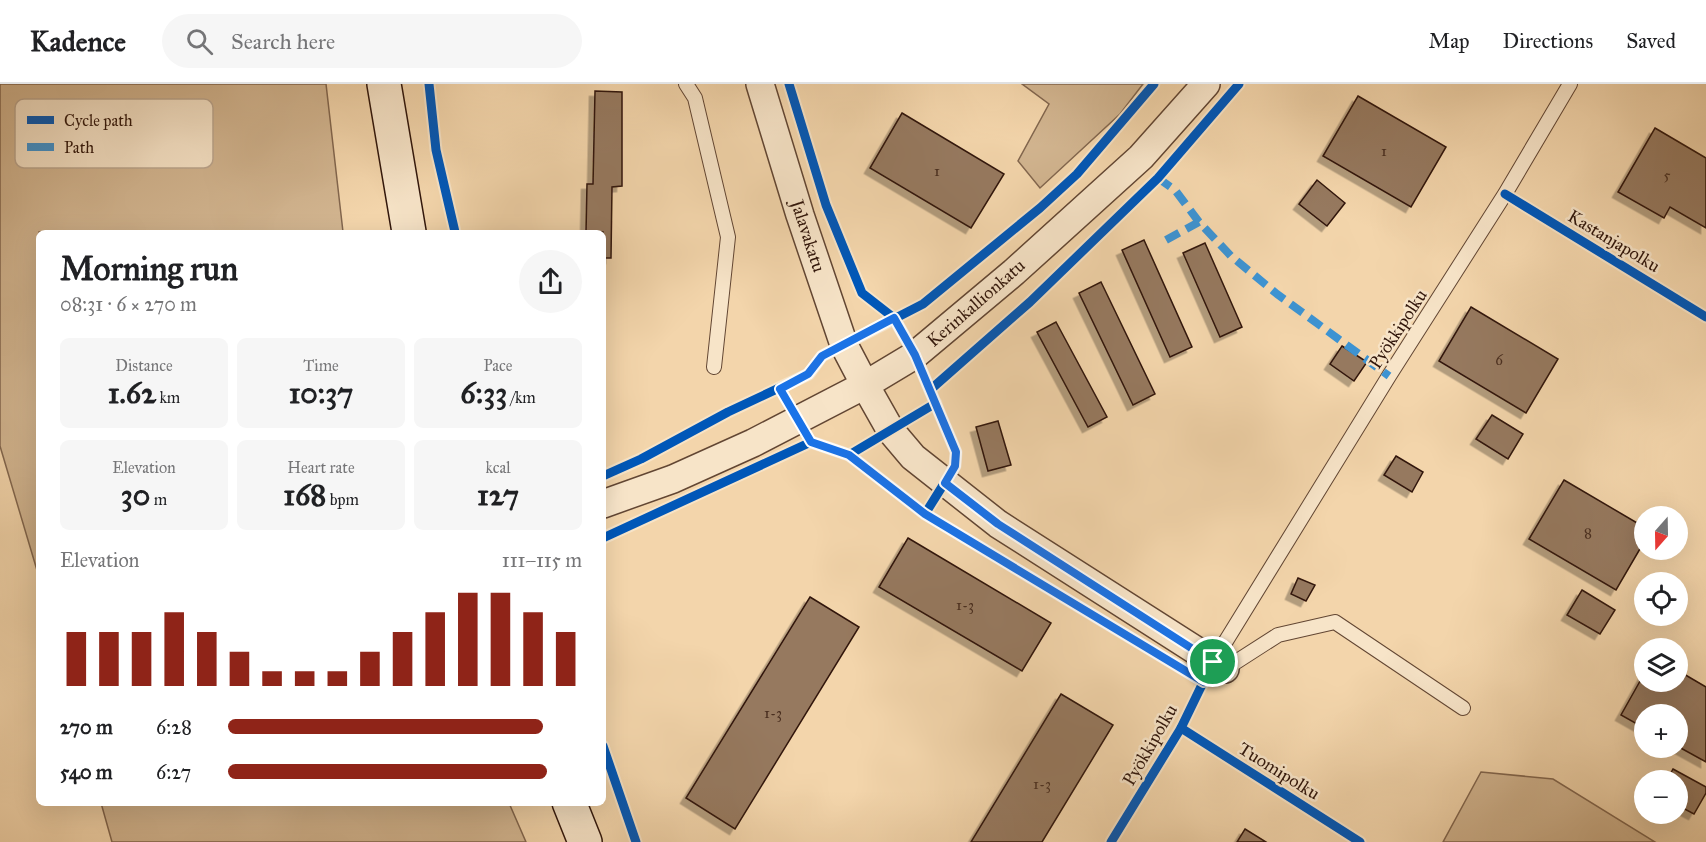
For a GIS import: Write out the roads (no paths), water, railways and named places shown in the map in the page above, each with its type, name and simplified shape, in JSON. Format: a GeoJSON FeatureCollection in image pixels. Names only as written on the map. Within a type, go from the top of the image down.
{"type":"FeatureCollection","features":[{"type":"Feature","properties":{"kind":"street"},"geometry":{"type":"LineString","coordinates":[[384,84],[409,230]]}},
{"type":"Feature","properties":{"kind":"street","name":"Jalavakatu"},"geometry":{"type":"LineString","coordinates":[[760,84],[800,215],[844,345],[891,431],[913,458],[998,524],[1219,665]]}},
{"type":"Feature","properties":{"kind":"street","name":"Kerinkallionkatu"},"geometry":{"type":"LineString","coordinates":[[606,503],[693,470],[753,443],[865,385],[915,355],[1014,272],[1140,157],[1206,84]]}},
{"type":"Feature","properties":{"kind":"street"},"geometry":{"type":"LineString","coordinates":[[571,806],[585,842]]}},
{"type":"Feature","properties":{"kind":"lane"},"geometry":{"type":"LineString","coordinates":[[686,84],[695,98],[728,237],[714,367]]}},
{"type":"Feature","properties":{"kind":"lane","name":"Pyökkipolku"},"geometry":{"type":"LineString","coordinates":[[1219,665],[1389,376],[1505,194],[1570,84]]}},
{"type":"Feature","properties":{"kind":"lane"},"geometry":{"type":"LineString","coordinates":[[1219,665],[1278,635],[1335,622],[1463,708]]}}]}
